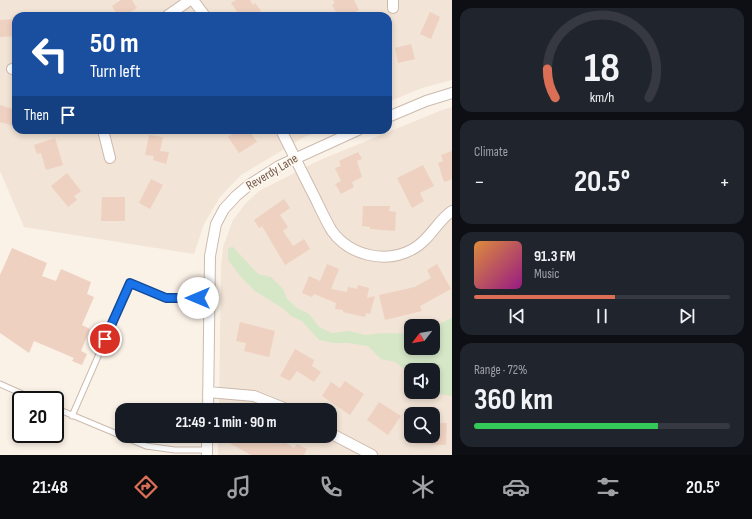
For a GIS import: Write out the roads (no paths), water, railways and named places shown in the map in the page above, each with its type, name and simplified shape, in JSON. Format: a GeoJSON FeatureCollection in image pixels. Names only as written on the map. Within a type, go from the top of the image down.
{"type":"FeatureCollection","features":[{"type":"Feature","properties":{"kind":"street"},"geometry":{"type":"LineString","coordinates":[[173,12],[190,0]]}},
{"type":"Feature","properties":{"kind":"street"},"geometry":{"type":"LineString","coordinates":[[193,0],[201,12]]}},
{"type":"Feature","properties":{"kind":"street"},"geometry":{"type":"LineString","coordinates":[[392,115],[426,101],[452,93]]}},
{"type":"Feature","properties":{"kind":"street"},"geometry":{"type":"LineString","coordinates":[[104,134],[110,158]]}},
{"type":"Feature","properties":{"kind":"street"},"geometry":{"type":"LineString","coordinates":[[283,134],[332,230],[344,244],[359,252],[374,256],[387,257],[406,253],[422,244],[452,211]]}},
{"type":"Feature","properties":{"kind":"street","name":"Reverdy Lane"},"geometry":{"type":"LineString","coordinates":[[208,403],[208,298],[210,256],[216,224],[224,209],[236,196],[253,182],[294,158],[349,134]]}},
{"type":"Feature","properties":{"kind":"street"},"geometry":{"type":"LineString","coordinates":[[208,392],[254,396],[272,403]]}},
{"type":"Feature","properties":{"kind":"street"},"geometry":{"type":"LineString","coordinates":[[337,437],[372,455]]}},
{"type":"Feature","properties":{"kind":"lane"},"geometry":{"type":"LineString","coordinates":[[72,416],[130,283],[166,298],[208,298]]}},
{"type":"Feature","properties":{"kind":"lane"},"geometry":{"type":"LineString","coordinates":[[0,384],[16,391]]}},
{"type":"Feature","properties":{"kind":"lane"},"geometry":{"type":"LineString","coordinates":[[64,412],[146,446],[207,453]]}}]}
